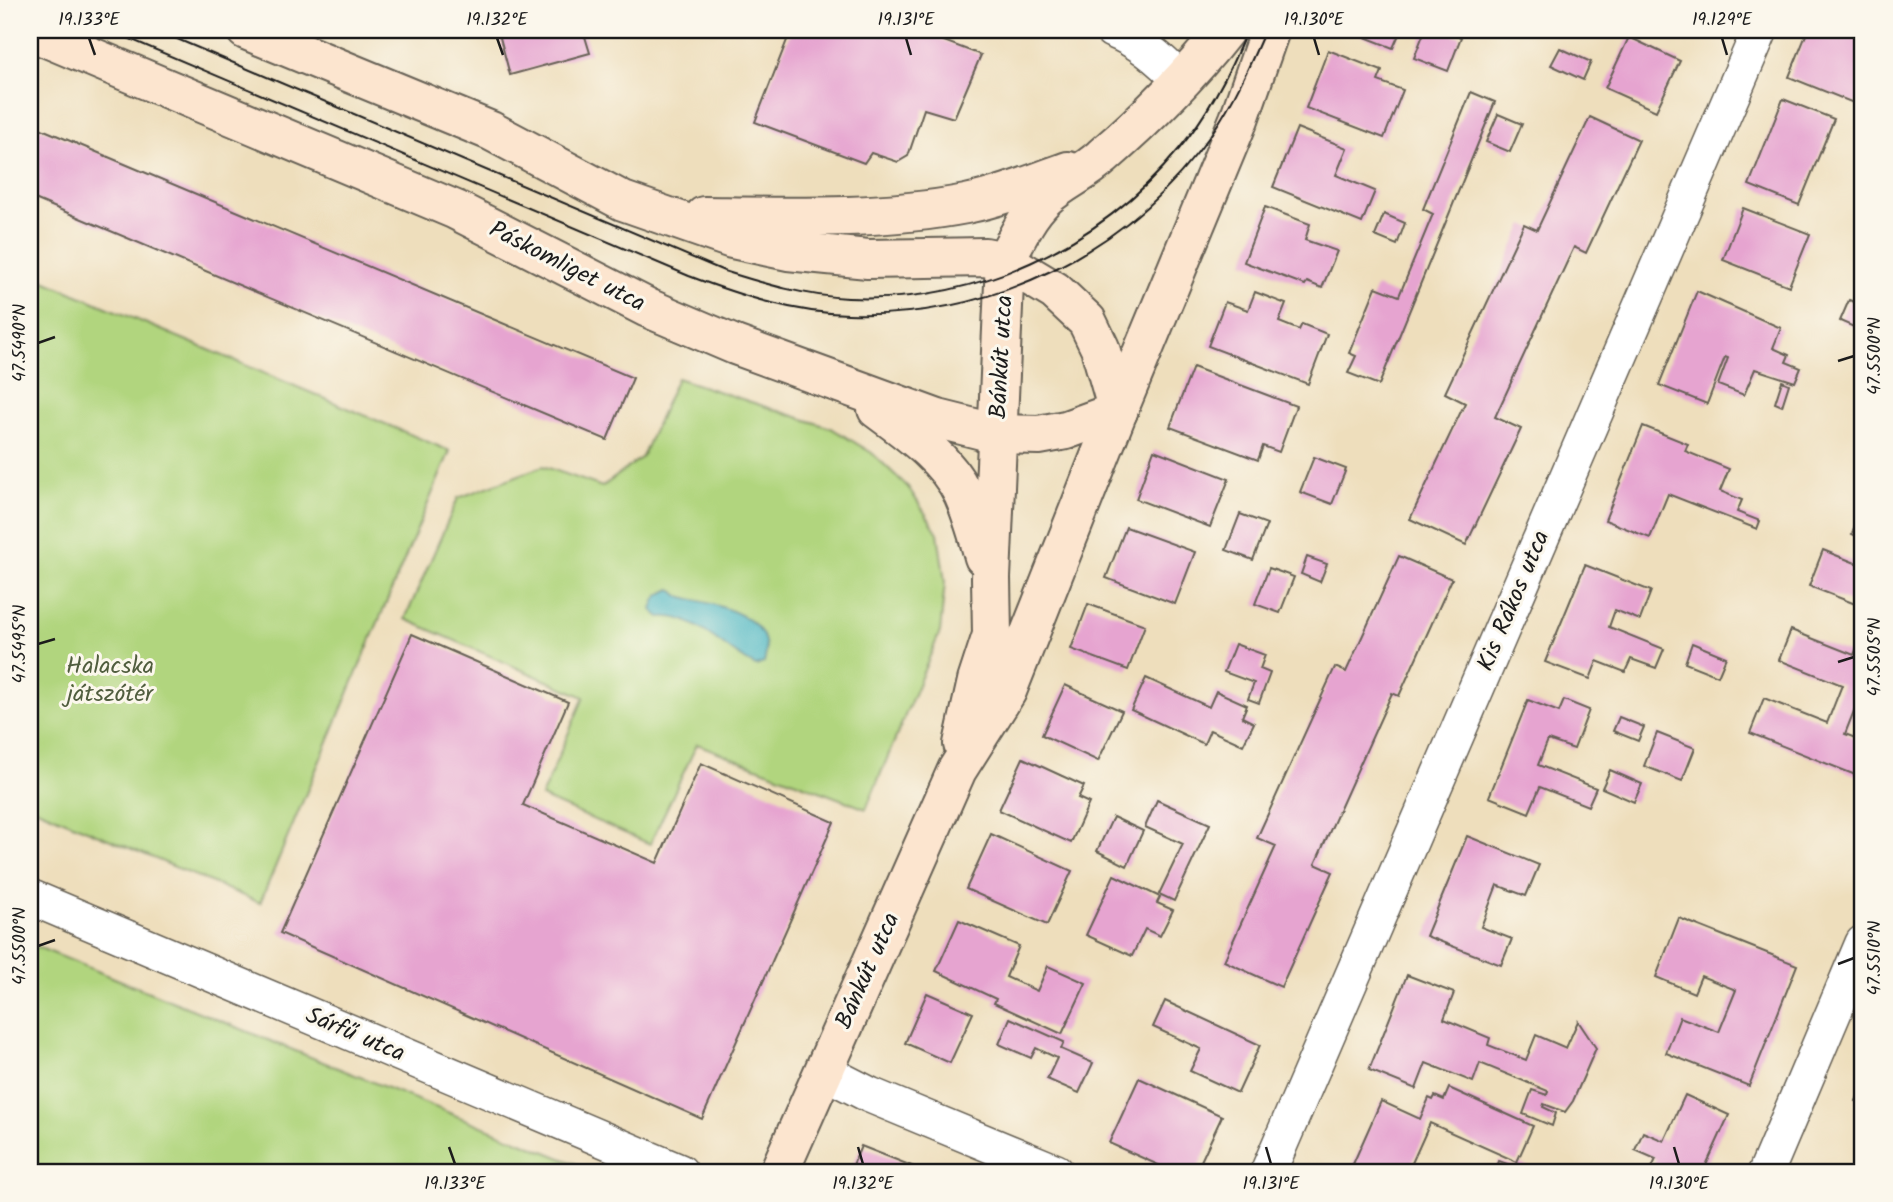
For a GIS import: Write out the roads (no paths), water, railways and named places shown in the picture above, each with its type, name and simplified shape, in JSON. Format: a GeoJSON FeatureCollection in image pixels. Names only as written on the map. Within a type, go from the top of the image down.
{"type":"FeatureCollection","features":[{"type":"Feature","properties":{"kind":"street"},"geometry":{"type":"LineString","coordinates":[[246,30],[491,131],[623,201],[732,239],[789,251],[868,259],[985,257],[1005,261],[1055,291],[1087,321],[1100,348],[1118,411]]}},
{"type":"Feature","properties":{"kind":"street"},"geometry":{"type":"LineString","coordinates":[[1112,30],[1134,39],[1167,65],[1181,81]]}},
{"type":"Feature","properties":{"kind":"street","name":"Bánkút utca"},"geometry":{"type":"LineString","coordinates":[[957,770],[977,681],[992,635],[991,578],[1005,261],[1020,233],[1045,198],[1100,160],[1181,81],[1225,30]]}},
{"type":"Feature","properties":{"kind":"street","name":"Bánkút utca"},"geometry":{"type":"LineString","coordinates":[[779,1172],[957,770],[1007,691],[1118,411],[1239,119],[1270,30]]}},
{"type":"Feature","properties":{"kind":"street","name":"Kis Rákos utca"},"geometry":{"type":"LineString","coordinates":[[1268,1172],[1760,30]]}},
{"type":"Feature","properties":{"kind":"street","name":"Páskomliget utca"},"geometry":{"type":"LineString","coordinates":[[30,31],[456,210],[648,308],[735,345],[938,419],[998,434],[1039,435],[1084,424],[1118,411]]}},
{"type":"Feature","properties":{"kind":"street"},"geometry":{"type":"LineString","coordinates":[[661,216],[814,216],[926,210],[968,204],[1100,160]]}},
{"type":"Feature","properties":{"kind":"street"},"geometry":{"type":"LineString","coordinates":[[845,384],[919,441],[962,491],[991,578]]}},
{"type":"Feature","properties":{"kind":"street","name":"Sárfű utca"},"geometry":{"type":"LineString","coordinates":[[30,897],[680,1172]]}},
{"type":"Feature","properties":{"kind":"street"},"geometry":{"type":"LineString","coordinates":[[1766,1172],[1863,943]]}},
{"type":"Feature","properties":{"kind":"street"},"geometry":{"type":"LineString","coordinates":[[824,1071],[870,1095],[1056,1172]]}},
{"type":"Feature","properties":{"kind":"water"},"geometry":{"type":"Polygon","coordinates":[[[671,589],[679,596],[740,614],[752,623],[762,633],[766,646],[764,663],[756,666],[744,660],[686,621],[660,617],[652,610],[656,599],[671,589]]]}},
{"type":"Feature","properties":{"kind":"tram line"},"geometry":{"type":"LineString","coordinates":[[109,30],[689,276],[787,307],[848,314],[902,313],[954,305],[1005,290],[1053,270],[1098,244],[1140,212],[1178,175],[1212,133],[1234,96],[1265,30]]}},
{"type":"Feature","properties":{"kind":"tram line"},"geometry":{"type":"LineString","coordinates":[[156,30],[724,271],[801,292],[848,298],[895,297],[942,291],[987,279],[1031,262],[1073,241],[1147,184],[1179,149],[1218,92],[1247,30]]}},
{"type":"Feature","properties":{"kind":"park label","name":"Halacska játszótér"},"geometry":{"type":"Point","coordinates":[110,680]}}]}
